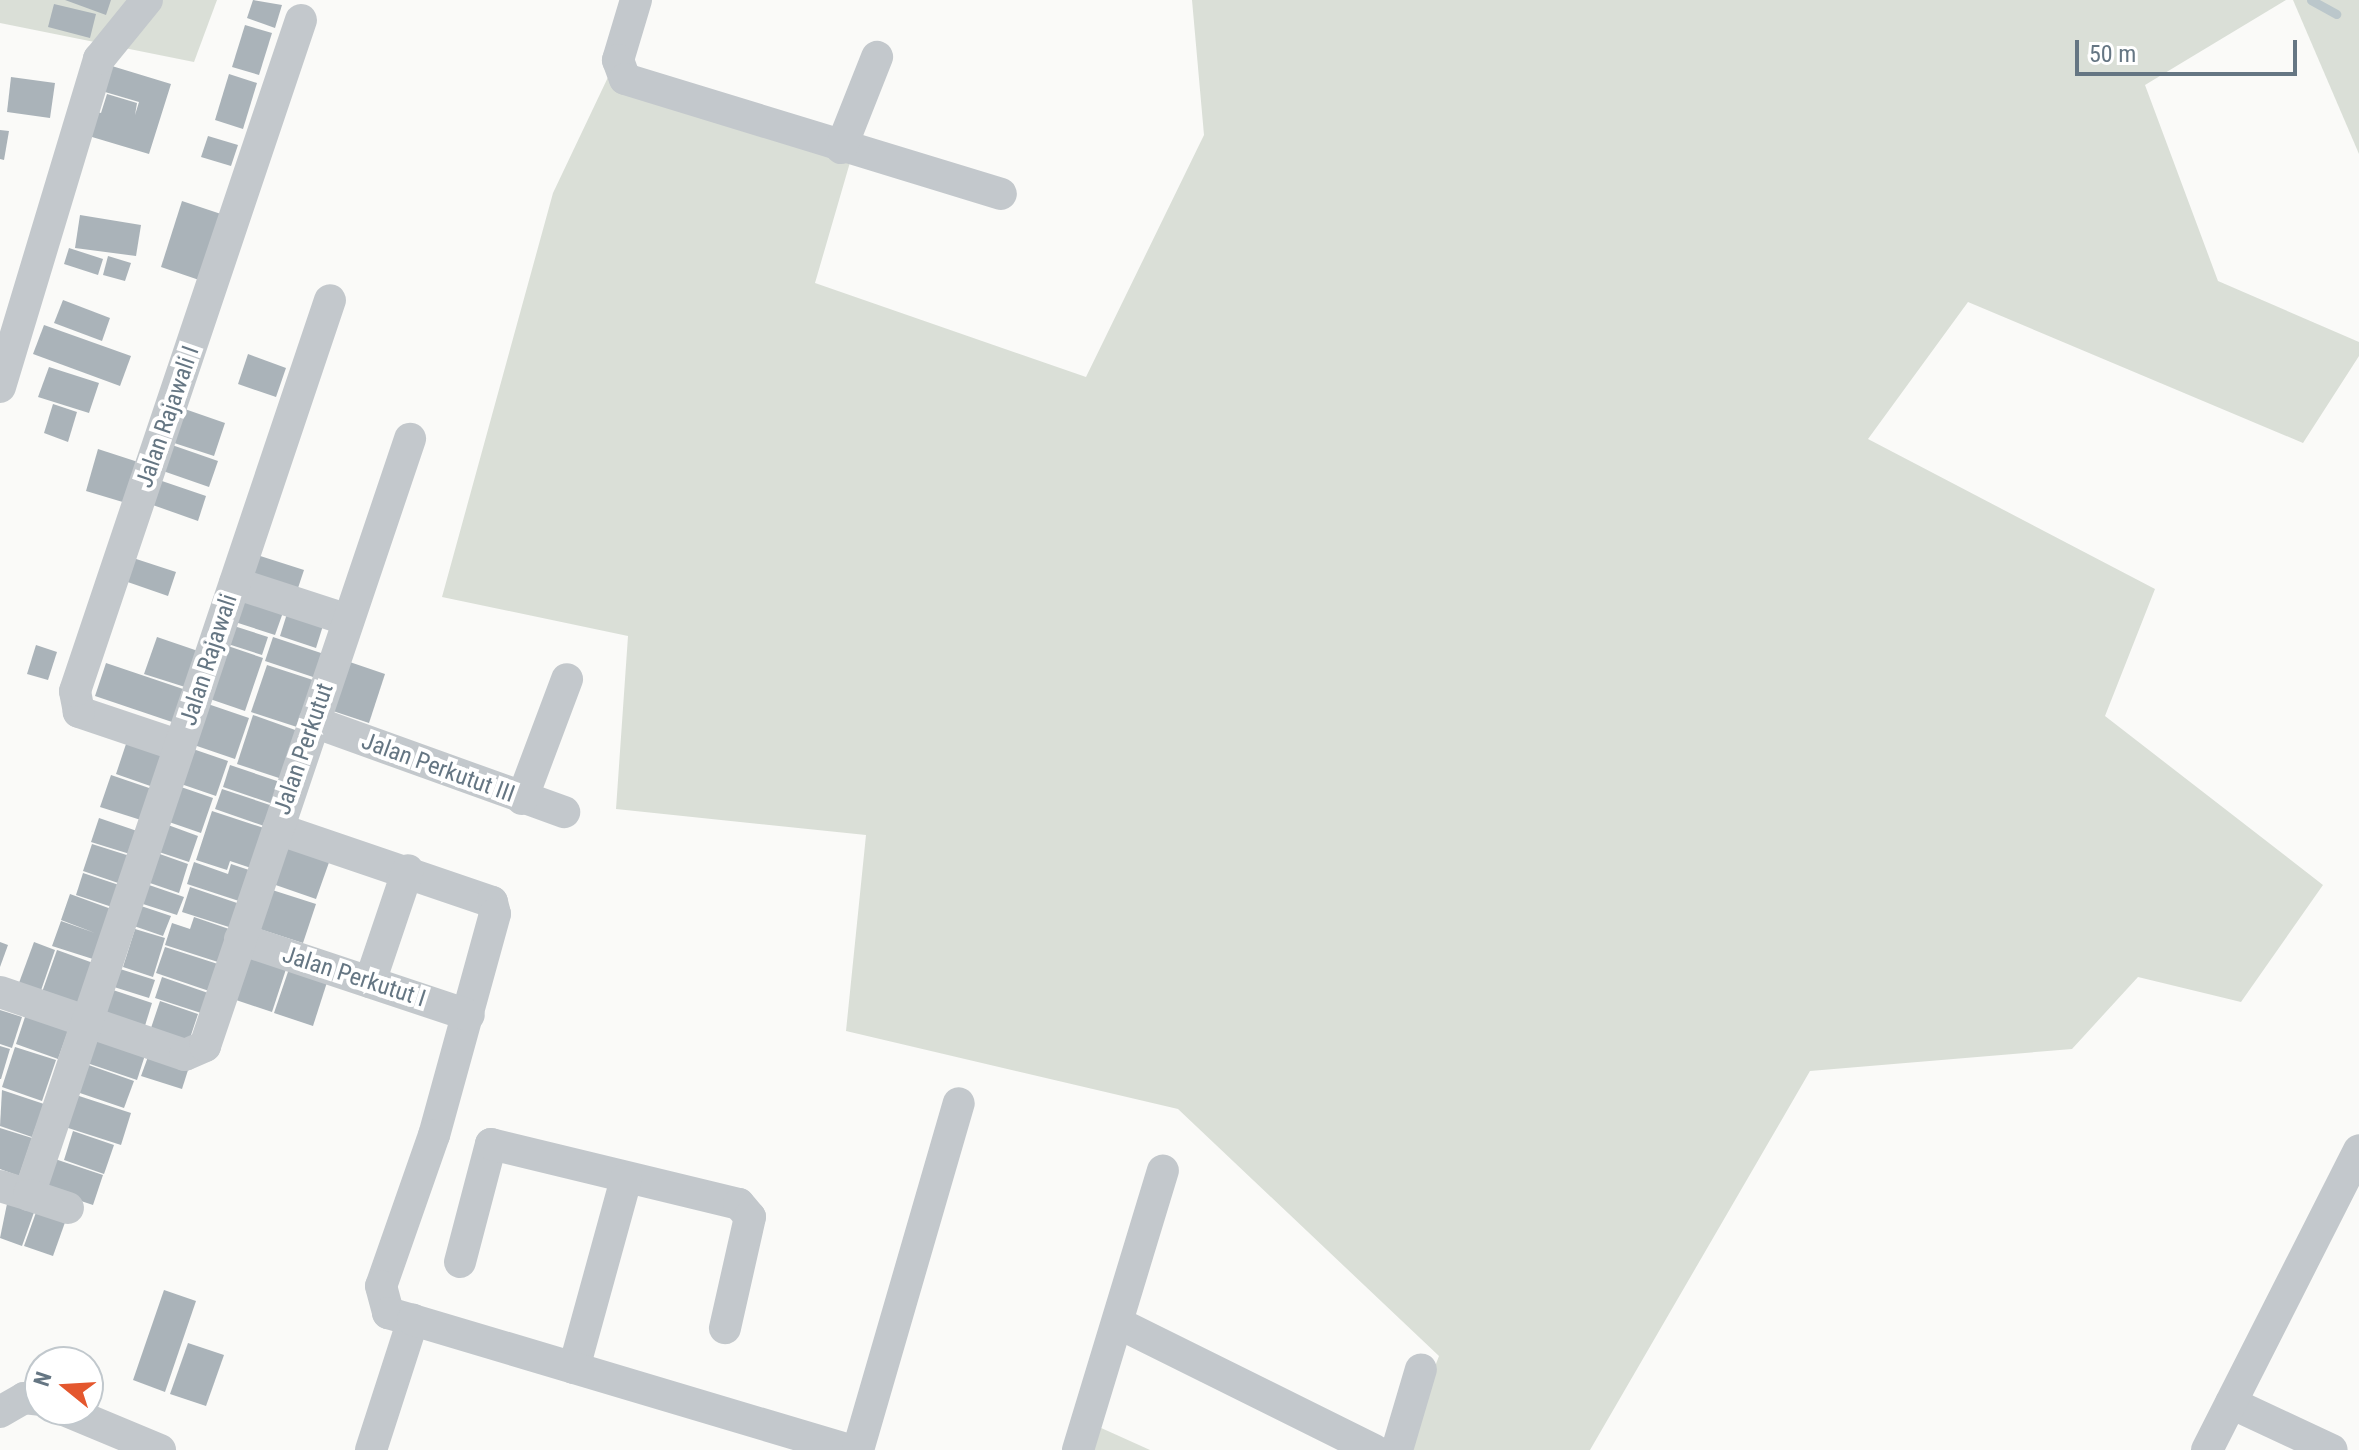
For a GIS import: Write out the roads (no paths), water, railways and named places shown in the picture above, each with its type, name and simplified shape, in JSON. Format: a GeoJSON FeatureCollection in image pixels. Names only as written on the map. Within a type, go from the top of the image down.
{"type":"FeatureCollection","features":[{"type":"Feature","properties":{"kind":"street"},"geometry":{"type":"LineString","coordinates":[[0,387],[99,59],[147,0]]}},
{"type":"Feature","properties":{"kind":"street"},"geometry":{"type":"LineString","coordinates":[[636,0],[618,60],[625,79],[841,148],[1001,194]]}},
{"type":"Feature","properties":{"kind":"street","name":"Jalan Rajawali I"},"geometry":{"type":"LineString","coordinates":[[180,746],[79,712],[75,691],[301,20]]}},
{"type":"Feature","properties":{"kind":"street"},"geometry":{"type":"LineString","coordinates":[[841,148],[877,57]]}},
{"type":"Feature","properties":{"kind":"street","name":"Jalan Rajawali"},"geometry":{"type":"LineString","coordinates":[[14,1191],[87,1021],[330,300]]}},
{"type":"Feature","properties":{"kind":"street","name":"Jalan Perkutut"},"geometry":{"type":"LineString","coordinates":[[87,1021],[193,1054],[205,1046],[410,439]]}},
{"type":"Feature","properties":{"kind":"street"},"geometry":{"type":"LineString","coordinates":[[235,583],[348,620]]}},
{"type":"Feature","properties":{"kind":"street"},"geometry":{"type":"LineString","coordinates":[[522,799],[567,679]]}},
{"type":"Feature","properties":{"kind":"street","name":"Jalan Perkutut III"},"geometry":{"type":"LineString","coordinates":[[314,722],[564,812]]}},
{"type":"Feature","properties":{"kind":"street"},"geometry":{"type":"LineString","coordinates":[[278,829],[408,870],[492,902],[469,1015],[381,1286],[388,1313],[848,1450]]}},
{"type":"Feature","properties":{"kind":"street"},"geometry":{"type":"LineString","coordinates":[[370,982],[408,870]]}},
{"type":"Feature","properties":{"kind":"street","name":"Jalan Perkutut I"},"geometry":{"type":"LineString","coordinates":[[240,939],[469,1015]]}},
{"type":"Feature","properties":{"kind":"street"},"geometry":{"type":"LineString","coordinates":[[0,992],[87,1021]]}},
{"type":"Feature","properties":{"kind":"street"},"geometry":{"type":"LineString","coordinates":[[858,1450],[959,1103]]}},
{"type":"Feature","properties":{"kind":"street"},"geometry":{"type":"LineString","coordinates":[[460,1262],[491,1144],[747,1208],[725,1328]]}},
{"type":"Feature","properties":{"kind":"street"},"geometry":{"type":"LineString","coordinates":[[2207,1450],[2359,1150]]}},
{"type":"Feature","properties":{"kind":"street"},"geometry":{"type":"LineString","coordinates":[[1078,1450],[1163,1171]]}},
{"type":"Feature","properties":{"kind":"street"},"geometry":{"type":"LineString","coordinates":[[574,1368],[626,1179]]}},
{"type":"Feature","properties":{"kind":"street"},"geometry":{"type":"LineString","coordinates":[[14,1191],[68,1208]]}},
{"type":"Feature","properties":{"kind":"street"},"geometry":{"type":"LineString","coordinates":[[371,1450],[413,1320]]}},
{"type":"Feature","properties":{"kind":"street"},"geometry":{"type":"LineString","coordinates":[[1118,1323],[1374,1450]]}},
{"type":"Feature","properties":{"kind":"street"},"geometry":{"type":"LineString","coordinates":[[1397,1450],[1421,1369]]}},
{"type":"Feature","properties":{"kind":"street"},"geometry":{"type":"LineString","coordinates":[[0,1412],[24,1398]]}},
{"type":"Feature","properties":{"kind":"street"},"geometry":{"type":"LineString","coordinates":[[2231,1403],[2332,1450]]}},
{"type":"Feature","properties":{"kind":"street"},"geometry":{"type":"LineString","coordinates":[[102,1426],[160,1450]]}},
{"type":"Feature","properties":{"kind":"waterway"},"geometry":{"type":"LineString","coordinates":[[2311,0],[2336,14]]}}]}
